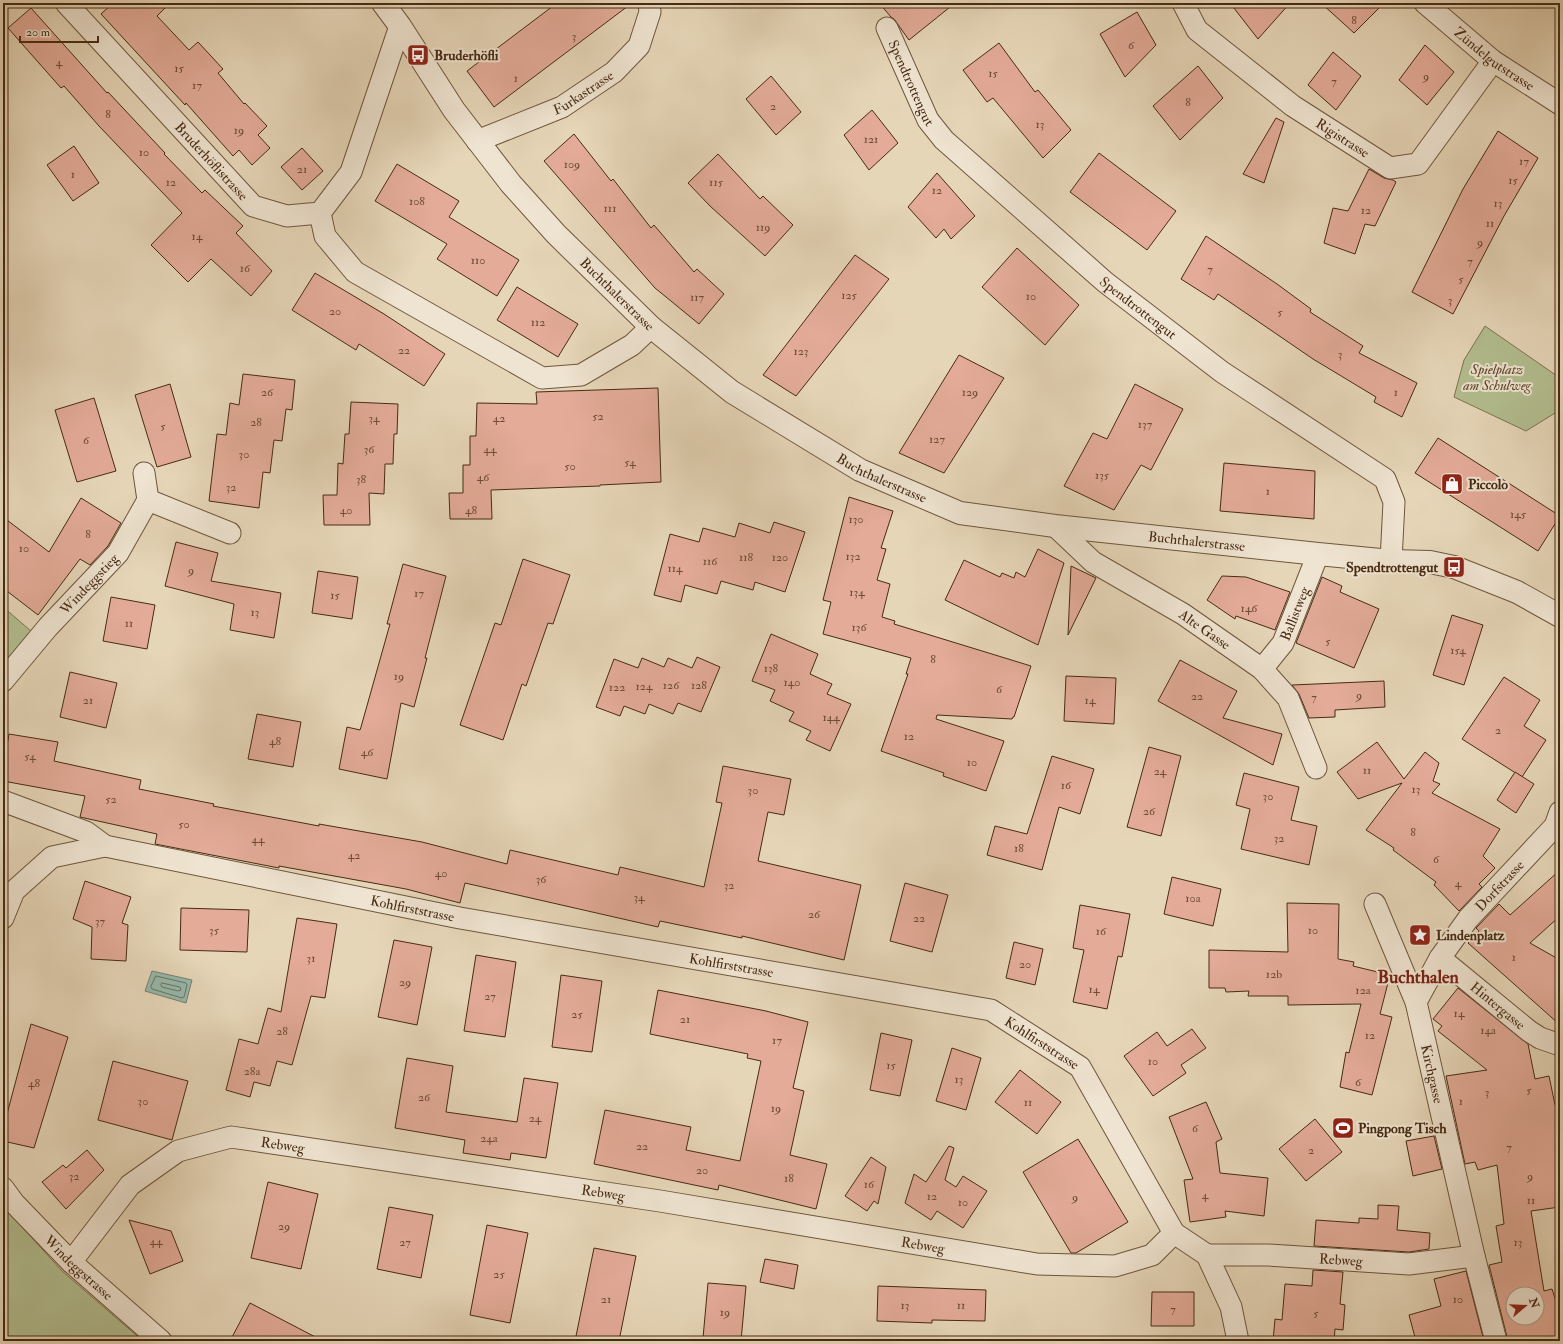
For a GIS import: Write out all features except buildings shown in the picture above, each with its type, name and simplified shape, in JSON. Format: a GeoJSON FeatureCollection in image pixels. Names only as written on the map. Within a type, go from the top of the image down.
{"type":"FeatureCollection","features":[{"type":"Feature","properties":{"kind":"street","name":"Bruderhöflistrasse"},"geometry":{"type":"LineString","coordinates":[[66,3],[253,206],[287,216],[320,213]]}},
{"type":"Feature","properties":{"kind":"street","name":"Buchthalerstrasse"},"geometry":{"type":"LineString","coordinates":[[383,3],[400,26],[454,110],[512,184],[556,234],[650,327],[732,392],[860,470],[960,513],[1055,526],[1318,554],[1391,561],[1430,562],[1454,568],[1516,592],[1560,616]]}},
{"type":"Feature","properties":{"kind":"street","name":"Furkastrasse"},"geometry":{"type":"LineString","coordinates":[[477,141],[562,108],[614,72],[639,46],[650,12],[649,3]]}},
{"type":"Feature","properties":{"kind":"street","name":"Rigistrasse"},"geometry":{"type":"LineString","coordinates":[[1183,3],[1197,30],[1203,35],[1293,106],[1390,168],[1418,164],[1493,61]]}},
{"type":"Feature","properties":{"kind":"street","name":"Zündelgutstrasse"},"geometry":{"type":"LineString","coordinates":[[1425,3],[1493,61],[1554,100]]}},
{"type":"Feature","properties":{"kind":"street"},"geometry":{"type":"LineString","coordinates":[[400,26],[351,172],[320,213],[325,236],[355,272],[542,378],[581,375],[632,345],[650,327]]}},
{"type":"Feature","properties":{"kind":"street","name":"Spendtrottengut"},"geometry":{"type":"LineString","coordinates":[[887,28],[928,120],[944,140],[1105,282],[1222,372],[1385,479],[1394,502],[1391,561]]}},
{"type":"Feature","properties":{"kind":"street"},"geometry":{"type":"LineString","coordinates":[[144,473],[148,500],[230,533]]}},
{"type":"Feature","properties":{"kind":"street","name":"Windeggstieg"},"geometry":{"type":"LineString","coordinates":[[3,682],[44,632],[118,553],[148,500]]}},
{"type":"Feature","properties":{"kind":"street","name":"Alte Gasse"},"geometry":{"type":"LineString","coordinates":[[1055,526],[1093,562],[1183,614],[1262,669],[1288,698],[1316,768]]}},
{"type":"Feature","properties":{"kind":"street","name":"Ballistweg"},"geometry":{"type":"LineString","coordinates":[[1262,669],[1283,643],[1318,554]]}},
{"type":"Feature","properties":{"kind":"street"},"geometry":{"type":"LineString","coordinates":[[3,801],[86,832],[105,846]]}},
{"type":"Feature","properties":{"kind":"street","name":"Dorfstrasse"},"geometry":{"type":"LineString","coordinates":[[1416,1002],[1440,958],[1468,919],[1555,826],[1560,812]]}},
{"type":"Feature","properties":{"kind":"street","name":"Kohlfirststrasse"},"geometry":{"type":"LineString","coordinates":[[3,918],[14,891],[52,858],[105,846],[460,918],[992,1010],[1080,1067],[1174,1233],[1207,1255]]}},
{"type":"Feature","properties":{"kind":"street","name":"Kirchgasse"},"geometry":{"type":"LineString","coordinates":[[1376,904],[1416,1002],[1474,1256],[1496,1341]]}},
{"type":"Feature","properties":{"kind":"street","name":"Hintergasse"},"geometry":{"type":"LineString","coordinates":[[1440,958],[1529,1031],[1540,1038],[1560,1045]]}},
{"type":"Feature","properties":{"kind":"street","name":"Rebweg"},"geometry":{"type":"LineString","coordinates":[[71,1262],[130,1185],[178,1151],[231,1137],[660,1201],[1037,1264],[1116,1266],[1152,1255],[1174,1233]]}},
{"type":"Feature","properties":{"kind":"street","name":"Windeggstrasse"},"geometry":{"type":"LineString","coordinates":[[3,1188],[14,1203],[71,1262],[162,1341]]}},
{"type":"Feature","properties":{"kind":"street"},"geometry":{"type":"LineString","coordinates":[[1207,1255],[1231,1307],[1238,1341]]}},
{"type":"Feature","properties":{"kind":"street","name":"Rebweg"},"geometry":{"type":"LineString","coordinates":[[1207,1255],[1268,1255],[1410,1264],[1474,1256]]}},
{"type":"Feature","properties":{"kind":"green space","name":"Spielplatz am Schulweg"},"geometry":{"type":"Polygon","coordinates":[[[1485,326],[1560,378],[1560,410],[1526,431],[1454,397],[1464,360],[1485,326]]]}},
{"type":"Feature","properties":{"kind":"green space"},"geometry":{"type":"Polygon","coordinates":[[[3,607],[38,637],[3,677],[3,607]]]}},
{"type":"Feature","properties":{"kind":"green space"},"geometry":{"type":"Polygon","coordinates":[[[3,1206],[62,1271],[143,1341],[3,1341],[3,1206]]]}},
{"type":"Feature","properties":{"kind":"water"},"geometry":{"type":"Polygon","coordinates":[[[152,971],[192,980],[186,1003],[145,991],[152,971]]]}},
{"type":"Feature","properties":{"kind":"place","name":"Bruderhöfli"},"geometry":{"type":"Point","coordinates":[418,55]}},
{"type":"Feature","properties":{"kind":"place","name":"Piccolo"},"geometry":{"type":"Point","coordinates":[1452,484]}},
{"type":"Feature","properties":{"kind":"place","name":"Spendtrottengut"},"geometry":{"type":"Point","coordinates":[1454,567]}},
{"type":"Feature","properties":{"kind":"place","name":"Lindenplatz"},"geometry":{"type":"Point","coordinates":[1420,935]}},
{"type":"Feature","properties":{"kind":"place","name":"Pingpong Tisch"},"geometry":{"type":"Point","coordinates":[1343,1128]}},
{"type":"Feature","properties":{"kind":"district","name":"Buchthalen"},"geometry":{"type":"Point","coordinates":[1418,977]}}]}
